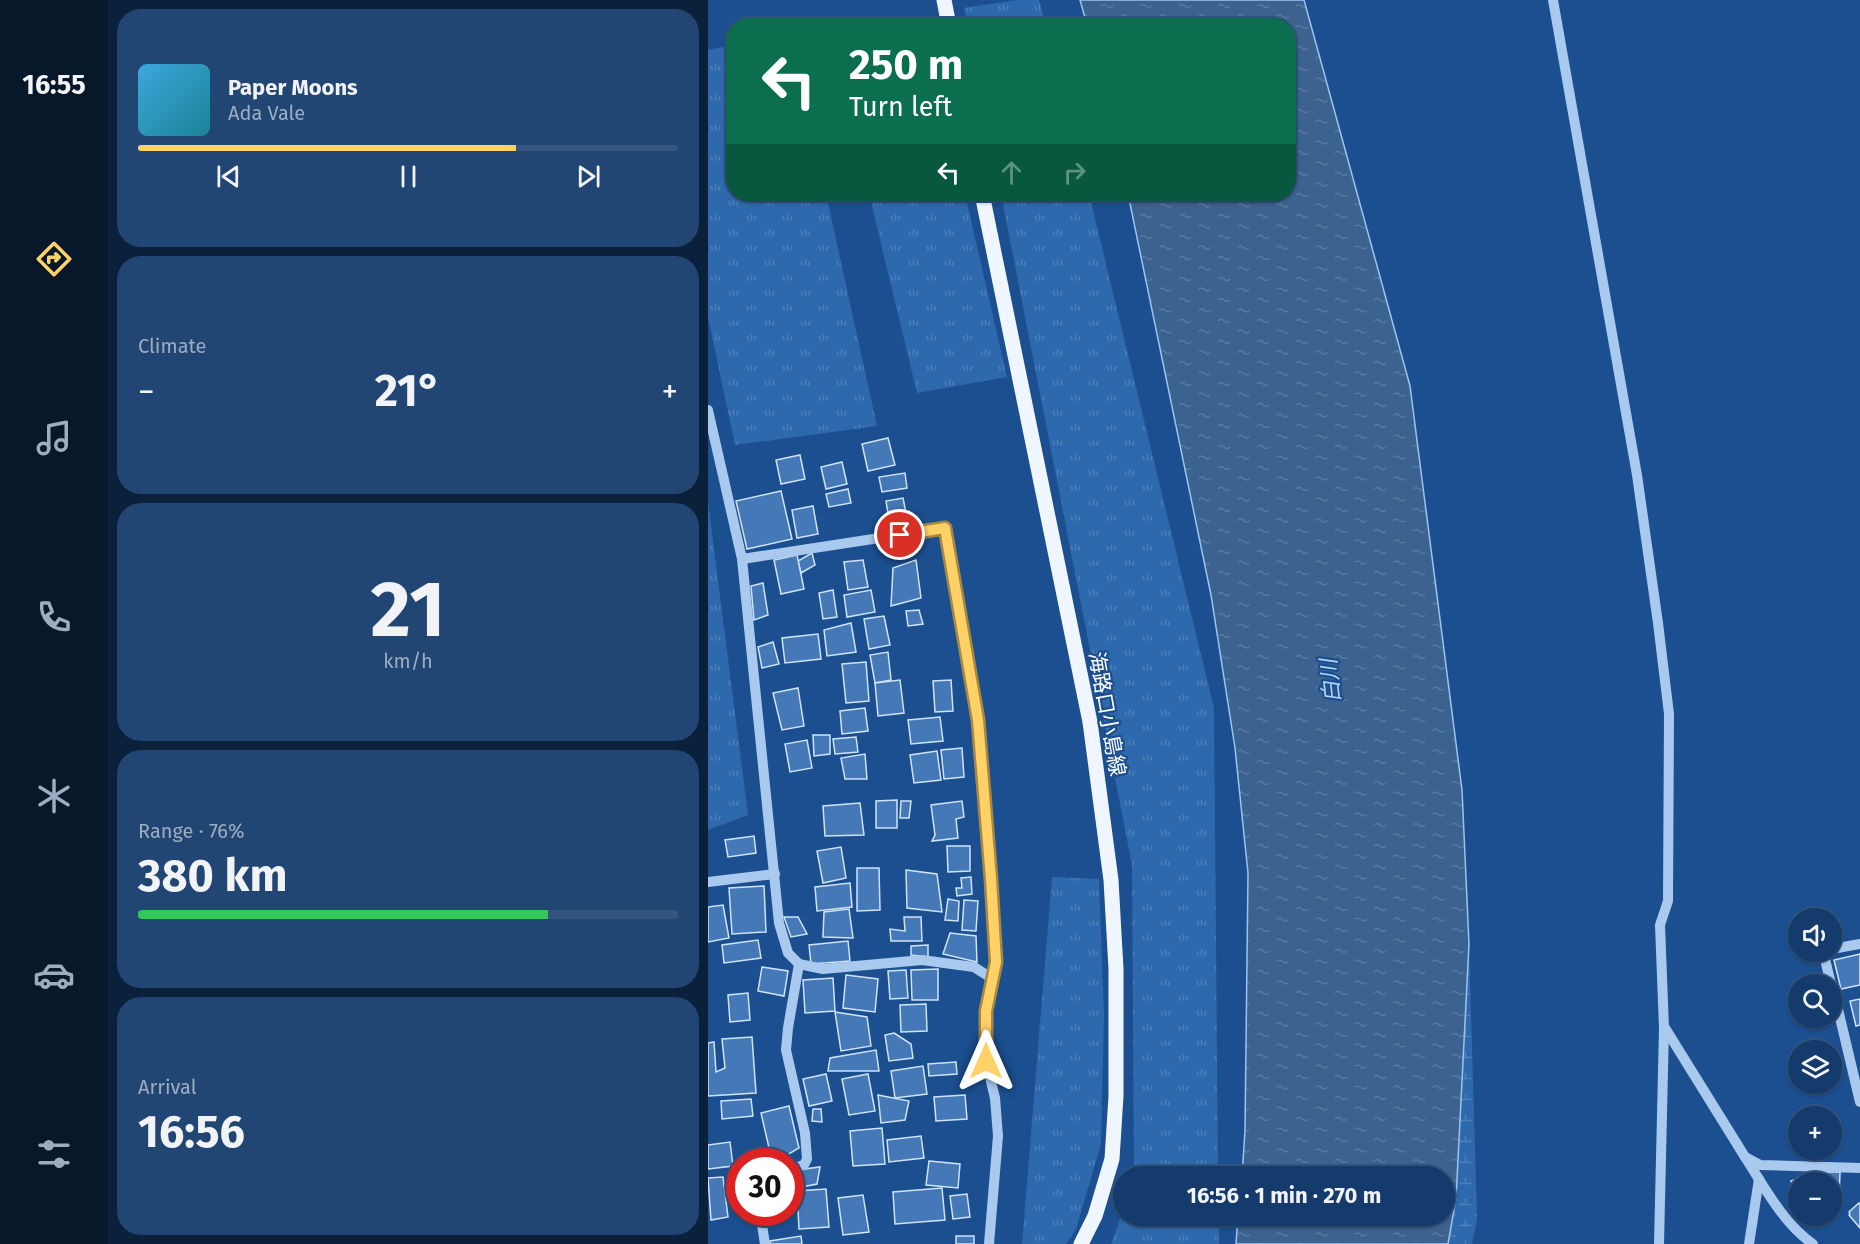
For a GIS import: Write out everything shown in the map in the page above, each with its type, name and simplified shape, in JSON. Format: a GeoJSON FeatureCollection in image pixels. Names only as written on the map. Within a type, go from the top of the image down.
{"type":"FeatureCollection","features":[{"type":"Feature","properties":{"kind":"main road"},"geometry":{"type":"LineString","coordinates":[[944,0],[947,18]]}},
{"type":"Feature","properties":{"kind":"main road","name":"海路口小島線"},"geometry":{"type":"LineString","coordinates":[[983,201],[1090,722],[1111,880],[1116,969],[1116,1096],[1112,1159],[1095,1216],[1081,1244]]}},
{"type":"Feature","properties":{"kind":"street"},"geometry":{"type":"LineString","coordinates":[[1553,0],[1637,475],[1669,714],[1668,901],[1660,925],[1664,1028],[1659,1244]]}},
{"type":"Feature","properties":{"kind":"street"},"geometry":{"type":"LineString","coordinates":[[708,410],[742,559],[779,923],[788,953],[799,964],[823,969],[922,960],[974,967],[993,979]]}},
{"type":"Feature","properties":{"kind":"street"},"geometry":{"type":"LineString","coordinates":[[742,559],[945,528],[978,720],[996,962],[986,1011],[986,1061],[995,1098],[998,1136],[989,1244]]}},
{"type":"Feature","properties":{"kind":"street"},"geometry":{"type":"LineString","coordinates":[[708,882],[775,874]]}},
{"type":"Feature","properties":{"kind":"street"},"geometry":{"type":"LineString","coordinates":[[1842,947],[1860,944]]}},
{"type":"Feature","properties":{"kind":"street"},"geometry":{"type":"LineString","coordinates":[[799,964],[786,1050],[805,1133],[807,1159],[804,1165]]}},
{"type":"Feature","properties":{"kind":"street"},"geometry":{"type":"LineString","coordinates":[[1664,1028],[1775,1205],[1802,1236],[1813,1244]]}},
{"type":"Feature","properties":{"kind":"street"},"geometry":{"type":"LineString","coordinates":[[1842,1028],[1860,1102]]}},
{"type":"Feature","properties":{"kind":"street"},"geometry":{"type":"LineString","coordinates":[[1745,1157],[1760,1165],[1860,1168]]}},
{"type":"Feature","properties":{"kind":"street"},"geometry":{"type":"LineString","coordinates":[[1749,1244],[1759,1179]]}},
{"type":"Feature","properties":{"kind":"street"},"geometry":{"type":"LineString","coordinates":[[762,1226],[765,1244]]}},
{"type":"Feature","properties":{"kind":"green space"},"geometry":{"type":"Polygon","coordinates":[[[1017,0],[1039,0],[1044,18],[966,18],[964,8],[1017,0]]]}},
{"type":"Feature","properties":{"kind":"green space"},"geometry":{"type":"Polygon","coordinates":[[[726,46],[726,201],[828,201],[877,426],[735,445],[708,317],[708,50],[726,46]]]}},
{"type":"Feature","properties":{"kind":"green space"},"geometry":{"type":"Polygon","coordinates":[[[871,201],[967,201],[1007,377],[917,393],[871,201]]]}},
{"type":"Feature","properties":{"kind":"green space"},"geometry":{"type":"Polygon","coordinates":[[[1002,201],[1091,201],[1214,708],[1218,1166],[1134,1166],[1132,865],[1002,201]]]}},
{"type":"Feature","properties":{"kind":"green space"},"geometry":{"type":"Polygon","coordinates":[[[708,502],[748,815],[708,830],[708,502]]]}},
{"type":"Feature","properties":{"kind":"green space"},"geometry":{"type":"Polygon","coordinates":[[[1052,877],[1099,879],[1104,1013],[1101,1144],[1076,1229],[1066,1244],[1022,1244],[1052,877]]]}},
{"type":"Feature","properties":{"kind":"green space"},"geometry":{"type":"Polygon","coordinates":[[[1469,944],[1477,1219],[1472,1244],[1448,1244],[1451,1226],[1455,1226],[1469,944]]]}},
{"type":"Feature","properties":{"kind":"green space"},"geometry":{"type":"Polygon","coordinates":[[[1118,1226],[1219,1226],[1219,1244],[1111,1244],[1118,1226]]]}},
{"type":"Feature","properties":{"kind":"water","name":"白川"},"geometry":{"type":"Polygon","coordinates":[[[1080,0],[1304,0],[1410,386],[1462,790],[1469,944],[1455,1205],[1455,1166],[1243,1166],[1248,873],[1235,748],[1211,595],[1129,201],[1296,201],[1296,18],[1085,18],[1080,0]]]}},
{"type":"Feature","properties":{"kind":"water"},"geometry":{"type":"Polygon","coordinates":[[[1237,1226],[1451,1226],[1448,1244],[1236,1244],[1237,1226]]]}},
{"type":"Feature","properties":{"kind":"building"},"geometry":{"type":"Polygon","coordinates":[[[888,438],[895,465],[868,471],[862,444],[888,438]]]}},
{"type":"Feature","properties":{"kind":"building"},"geometry":{"type":"Polygon","coordinates":[[[800,455],[805,479],[781,484],[776,460],[800,455]]]}},
{"type":"Feature","properties":{"kind":"building"},"geometry":{"type":"Polygon","coordinates":[[[842,462],[847,484],[826,489],[821,467],[842,462]]]}},
{"type":"Feature","properties":{"kind":"building"},"geometry":{"type":"Polygon","coordinates":[[[905,473],[907,488],[882,492],[879,477],[905,473]]]}},
{"type":"Feature","properties":{"kind":"building"},"geometry":{"type":"Polygon","coordinates":[[[848,489],[851,503],[829,507],[826,494],[848,489]]]}},
{"type":"Feature","properties":{"kind":"building"},"geometry":{"type":"Polygon","coordinates":[[[781,491],[792,539],[747,549],[736,501],[781,491]]]}},
{"type":"Feature","properties":{"kind":"building"},"geometry":{"type":"Polygon","coordinates":[[[903,498],[908,523],[890,526],[886,501],[903,498]]]}},
{"type":"Feature","properties":{"kind":"building"},"geometry":{"type":"Polygon","coordinates":[[[813,506],[818,534],[797,538],[792,510],[813,506]]]}},
{"type":"Feature","properties":{"kind":"building"},"geometry":{"type":"Polygon","coordinates":[[[812,553],[815,565],[801,573],[798,561],[812,553]]]}},
{"type":"Feature","properties":{"kind":"building"},"geometry":{"type":"Polygon","coordinates":[[[797,555],[804,589],[781,594],[774,560],[797,555]]]}},
{"type":"Feature","properties":{"kind":"building"},"geometry":{"type":"Polygon","coordinates":[[[863,560],[868,587],[848,590],[844,562],[863,560]]]}},
{"type":"Feature","properties":{"kind":"building"},"geometry":{"type":"Polygon","coordinates":[[[916,560],[921,598],[891,606],[893,568],[916,560]]]}},
{"type":"Feature","properties":{"kind":"building"},"geometry":{"type":"Polygon","coordinates":[[[763,583],[768,615],[754,620],[751,586],[763,583]]]}},
{"type":"Feature","properties":{"kind":"building"},"geometry":{"type":"Polygon","coordinates":[[[833,590],[837,617],[823,619],[819,593],[833,590]]]}},
{"type":"Feature","properties":{"kind":"building"},"geometry":{"type":"Polygon","coordinates":[[[871,590],[875,612],[847,617],[844,595],[871,590]]]}},
{"type":"Feature","properties":{"kind":"building"},"geometry":{"type":"Polygon","coordinates":[[[919,610],[923,624],[908,626],[906,611],[919,610]]]}},
{"type":"Feature","properties":{"kind":"building"},"geometry":{"type":"Polygon","coordinates":[[[884,616],[890,645],[869,649],[864,619],[884,616]]]}},
{"type":"Feature","properties":{"kind":"building"},"geometry":{"type":"Polygon","coordinates":[[[851,623],[856,652],[827,656],[824,630],[851,623]]]}},
{"type":"Feature","properties":{"kind":"building"},"geometry":{"type":"Polygon","coordinates":[[[818,634],[821,659],[785,663],[782,638],[818,634]]]}},
{"type":"Feature","properties":{"kind":"building"},"geometry":{"type":"Polygon","coordinates":[[[773,642],[779,664],[762,668],[758,647],[773,642]]]}},
{"type":"Feature","properties":{"kind":"building"},"geometry":{"type":"Polygon","coordinates":[[[888,652],[891,680],[875,683],[870,655],[888,652]]]}},
{"type":"Feature","properties":{"kind":"building"},"geometry":{"type":"Polygon","coordinates":[[[866,662],[869,701],[846,703],[842,664],[866,662]]]}},
{"type":"Feature","properties":{"kind":"building"},"geometry":{"type":"Polygon","coordinates":[[[900,680],[904,713],[878,716],[875,683],[900,680]]]}},
{"type":"Feature","properties":{"kind":"building"},"geometry":{"type":"Polygon","coordinates":[[[951,680],[953,711],[935,712],[933,681],[951,680]]]}},
{"type":"Feature","properties":{"kind":"building"},"geometry":{"type":"Polygon","coordinates":[[[798,688],[804,726],[782,730],[773,693],[798,688]]]}},
{"type":"Feature","properties":{"kind":"building"},"geometry":{"type":"Polygon","coordinates":[[[865,708],[868,731],[842,734],[840,711],[865,708]]]}},
{"type":"Feature","properties":{"kind":"building"},"geometry":{"type":"Polygon","coordinates":[[[940,717],[943,741],[911,744],[908,720],[940,717]]]}},
{"type":"Feature","properties":{"kind":"building"},"geometry":{"type":"Polygon","coordinates":[[[813,735],[830,735],[830,754],[814,756],[813,735]]]}},
{"type":"Feature","properties":{"kind":"building"},"geometry":{"type":"Polygon","coordinates":[[[856,737],[858,752],[835,754],[833,739],[856,737]]]}},
{"type":"Feature","properties":{"kind":"building"},"geometry":{"type":"Polygon","coordinates":[[[807,740],[812,768],[790,772],[785,744],[807,740]]]}},
{"type":"Feature","properties":{"kind":"building"},"geometry":{"type":"Polygon","coordinates":[[[962,748],[964,777],[944,779],[941,750],[962,748]]]}},
{"type":"Feature","properties":{"kind":"building"},"geometry":{"type":"Polygon","coordinates":[[[937,751],[941,780],[914,783],[910,755],[937,751]]]}},
{"type":"Feature","properties":{"kind":"building"},"geometry":{"type":"Polygon","coordinates":[[[865,754],[867,779],[845,779],[841,758],[865,754]]]}},
{"type":"Feature","properties":{"kind":"building"},"geometry":{"type":"Polygon","coordinates":[[[897,800],[897,828],[876,828],[876,801],[897,800]]]}},
{"type":"Feature","properties":{"kind":"building"},"geometry":{"type":"Polygon","coordinates":[[[901,801],[911,801],[909,818],[900,818],[901,801]]]}},
{"type":"Feature","properties":{"kind":"building"},"geometry":{"type":"Polygon","coordinates":[[[962,801],[964,817],[956,819],[958,838],[932,841],[935,835],[931,805],[962,801]]]}},
{"type":"Feature","properties":{"kind":"building"},"geometry":{"type":"Polygon","coordinates":[[[860,803],[864,835],[825,836],[823,806],[860,803]]]}},
{"type":"Feature","properties":{"kind":"building"},"geometry":{"type":"Polygon","coordinates":[[[754,836],[756,853],[728,857],[725,840],[754,836]]]}},
{"type":"Feature","properties":{"kind":"building"},"geometry":{"type":"Polygon","coordinates":[[[947,846],[970,846],[970,871],[948,872],[947,846]]]}},
{"type":"Feature","properties":{"kind":"building"},"geometry":{"type":"Polygon","coordinates":[[[841,847],[846,878],[823,883],[817,851],[841,847]]]}},
{"type":"Feature","properties":{"kind":"building"},"geometry":{"type":"Polygon","coordinates":[[[857,868],[879,868],[880,910],[857,911],[857,868]]]}},
{"type":"Feature","properties":{"kind":"building"},"geometry":{"type":"Polygon","coordinates":[[[906,870],[937,874],[942,912],[907,908],[906,870]]]}},
{"type":"Feature","properties":{"kind":"building"},"geometry":{"type":"Polygon","coordinates":[[[971,877],[972,894],[957,896],[956,888],[962,888],[961,878],[971,877]]]}},
{"type":"Feature","properties":{"kind":"building"},"geometry":{"type":"Polygon","coordinates":[[[850,883],[852,907],[817,911],[815,887],[850,883]]]}},
{"type":"Feature","properties":{"kind":"building"},"geometry":{"type":"Polygon","coordinates":[[[764,886],[766,932],[732,934],[729,888],[764,886]]]}},
{"type":"Feature","properties":{"kind":"building"},"geometry":{"type":"Polygon","coordinates":[[[948,899],[959,901],[958,921],[945,920],[948,899]]]}},
{"type":"Feature","properties":{"kind":"building"},"geometry":{"type":"Polygon","coordinates":[[[964,900],[978,901],[976,931],[962,930],[964,900]]]}},
{"type":"Feature","properties":{"kind":"building"},"geometry":{"type":"Polygon","coordinates":[[[723,905],[729,938],[708,942],[708,907],[723,905]]]}},
{"type":"Feature","properties":{"kind":"building"},"geometry":{"type":"Polygon","coordinates":[[[849,909],[853,938],[823,937],[824,912],[849,909]]]}},
{"type":"Feature","properties":{"kind":"building"},"geometry":{"type":"Polygon","coordinates":[[[784,917],[798,917],[807,934],[791,937],[784,917]]]}},
{"type":"Feature","properties":{"kind":"building"},"geometry":{"type":"Polygon","coordinates":[[[904,917],[921,917],[922,941],[891,941],[890,929],[905,931],[904,917]]]}},
{"type":"Feature","properties":{"kind":"building"},"geometry":{"type":"Polygon","coordinates":[[[950,933],[976,936],[977,962],[943,954],[950,933]]]}},
{"type":"Feature","properties":{"kind":"building"},"geometry":{"type":"Polygon","coordinates":[[[758,940],[761,958],[724,963],[722,945],[758,940]]]}},
{"type":"Feature","properties":{"kind":"building"},"geometry":{"type":"Polygon","coordinates":[[[848,941],[850,961],[811,964],[809,945],[848,941]]]}},
{"type":"Feature","properties":{"kind":"building"},"geometry":{"type":"Polygon","coordinates":[[[928,945],[928,957],[911,955],[911,946],[928,945]]]}},
{"type":"Feature","properties":{"kind":"building"},"geometry":{"type":"Polygon","coordinates":[[[1860,954],[1860,985],[1842,989],[1842,974],[1837,974],[1834,962],[1842,962],[1842,958],[1860,954]]]}},
{"type":"Feature","properties":{"kind":"building"},"geometry":{"type":"Polygon","coordinates":[[[762,967],[788,971],[784,996],[758,991],[762,967]]]}},
{"type":"Feature","properties":{"kind":"building"},"geometry":{"type":"Polygon","coordinates":[[[938,969],[938,1000],[912,1000],[911,970],[938,969]]]}},
{"type":"Feature","properties":{"kind":"building"},"geometry":{"type":"Polygon","coordinates":[[[906,970],[908,998],[890,999],[888,971],[906,970]]]}},
{"type":"Feature","properties":{"kind":"building"},"geometry":{"type":"Polygon","coordinates":[[[846,975],[878,979],[875,1012],[843,1008],[846,975]]]}},
{"type":"Feature","properties":{"kind":"building"},"geometry":{"type":"Polygon","coordinates":[[[833,978],[835,1011],[805,1013],[803,980],[833,978]]]}},
{"type":"Feature","properties":{"kind":"building"},"geometry":{"type":"Polygon","coordinates":[[[748,993],[750,1020],[730,1022],[728,995],[748,993]]]}},
{"type":"Feature","properties":{"kind":"building"},"geometry":{"type":"Polygon","coordinates":[[[1860,999],[1860,1025],[1856,1026],[1850,1001],[1860,999]]]}},
{"type":"Feature","properties":{"kind":"building"},"geometry":{"type":"Polygon","coordinates":[[[926,1004],[927,1031],[901,1032],[900,1005],[926,1004]]]}},
{"type":"Feature","properties":{"kind":"building"},"geometry":{"type":"Polygon","coordinates":[[[835,1012],[867,1017],[871,1046],[841,1051],[835,1012]]]}},
{"type":"Feature","properties":{"kind":"building"},"geometry":{"type":"Polygon","coordinates":[[[894,1033],[911,1044],[913,1058],[889,1061],[885,1035],[894,1033]]]}},
{"type":"Feature","properties":{"kind":"building"},"geometry":{"type":"Polygon","coordinates":[[[752,1037],[756,1093],[708,1096],[708,1043],[714,1042],[716,1072],[725,1068],[722,1039],[752,1037]]]}},
{"type":"Feature","properties":{"kind":"building"},"geometry":{"type":"Polygon","coordinates":[[[876,1050],[879,1071],[828,1071],[830,1058],[876,1050]]]}},
{"type":"Feature","properties":{"kind":"building"},"geometry":{"type":"Polygon","coordinates":[[[956,1062],[957,1074],[929,1076],[928,1064],[956,1062]]]}},
{"type":"Feature","properties":{"kind":"building"},"geometry":{"type":"Polygon","coordinates":[[[923,1066],[927,1094],[895,1098],[891,1071],[923,1066]]]}},
{"type":"Feature","properties":{"kind":"building"},"geometry":{"type":"Polygon","coordinates":[[[826,1074],[832,1101],[809,1106],[803,1079],[826,1074]]]}},
{"type":"Feature","properties":{"kind":"building"},"geometry":{"type":"Polygon","coordinates":[[[868,1074],[875,1111],[849,1115],[842,1079],[868,1074]]]}},
{"type":"Feature","properties":{"kind":"building"},"geometry":{"type":"Polygon","coordinates":[[[878,1095],[909,1101],[905,1120],[881,1123],[878,1095]]]}},
{"type":"Feature","properties":{"kind":"building"},"geometry":{"type":"Polygon","coordinates":[[[965,1095],[967,1119],[936,1121],[934,1097],[965,1095]]]}},
{"type":"Feature","properties":{"kind":"building"},"geometry":{"type":"Polygon","coordinates":[[[751,1099],[753,1116],[722,1119],[721,1101],[751,1099]]]}},
{"type":"Feature","properties":{"kind":"building"},"geometry":{"type":"Polygon","coordinates":[[[789,1106],[799,1148],[769,1148],[761,1113],[789,1106]]]}},
{"type":"Feature","properties":{"kind":"building"},"geometry":{"type":"Polygon","coordinates":[[[813,1109],[821,1109],[822,1122],[812,1121],[813,1109]]]}},
{"type":"Feature","properties":{"kind":"building"},"geometry":{"type":"Polygon","coordinates":[[[882,1128],[885,1164],[853,1166],[850,1131],[882,1128]]]}},
{"type":"Feature","properties":{"kind":"building"},"geometry":{"type":"Polygon","coordinates":[[[921,1136],[924,1158],[889,1162],[887,1140],[921,1136]]]}},
{"type":"Feature","properties":{"kind":"building"},"geometry":{"type":"Polygon","coordinates":[[[730,1142],[731,1148],[726,1148],[726,1167],[708,1169],[708,1145],[730,1142]]]}},
{"type":"Feature","properties":{"kind":"building"},"geometry":{"type":"Polygon","coordinates":[[[929,1161],[960,1164],[958,1188],[926,1185],[929,1161]]]}},
{"type":"Feature","properties":{"kind":"building"},"geometry":{"type":"Polygon","coordinates":[[[820,1167],[817,1184],[804,1186],[804,1169],[820,1167]]]}},
{"type":"Feature","properties":{"kind":"building"},"geometry":{"type":"Polygon","coordinates":[[[723,1177],[726,1217],[711,1220],[708,1178],[723,1177]]]}},
{"type":"Feature","properties":{"kind":"building"},"geometry":{"type":"Polygon","coordinates":[[[942,1188],[945,1220],[895,1224],[893,1192],[942,1188]]]}},
{"type":"Feature","properties":{"kind":"building"},"geometry":{"type":"Polygon","coordinates":[[[826,1189],[829,1227],[799,1229],[799,1226],[804,1226],[804,1191],[826,1189]]]}},
{"type":"Feature","properties":{"kind":"building"},"geometry":{"type":"Polygon","coordinates":[[[967,1194],[970,1217],[953,1219],[950,1196],[967,1194]]]}},
{"type":"Feature","properties":{"kind":"building"},"geometry":{"type":"Polygon","coordinates":[[[863,1195],[869,1232],[843,1235],[838,1198],[863,1195]]]}},
{"type":"Feature","properties":{"kind":"building"},"geometry":{"type":"Polygon","coordinates":[[[1859,1203],[1860,1228],[1849,1215],[1849,1212],[1859,1203]]]}},
{"type":"Feature","properties":{"kind":"building"},"geometry":{"type":"Polygon","coordinates":[[[801,1236],[802,1244],[770,1244],[770,1241],[801,1236]]]}},
{"type":"Feature","properties":{"kind":"building"},"geometry":{"type":"Polygon","coordinates":[[[956,1236],[974,1236],[974,1244],[956,1244],[956,1236]]]}},
{"type":"Feature","properties":{"kind":"route"},"geometry":{"type":"LineString","coordinates":[[900,535],[945,528],[978,720],[996,962],[986,1011],[986,1061]]}}]}
